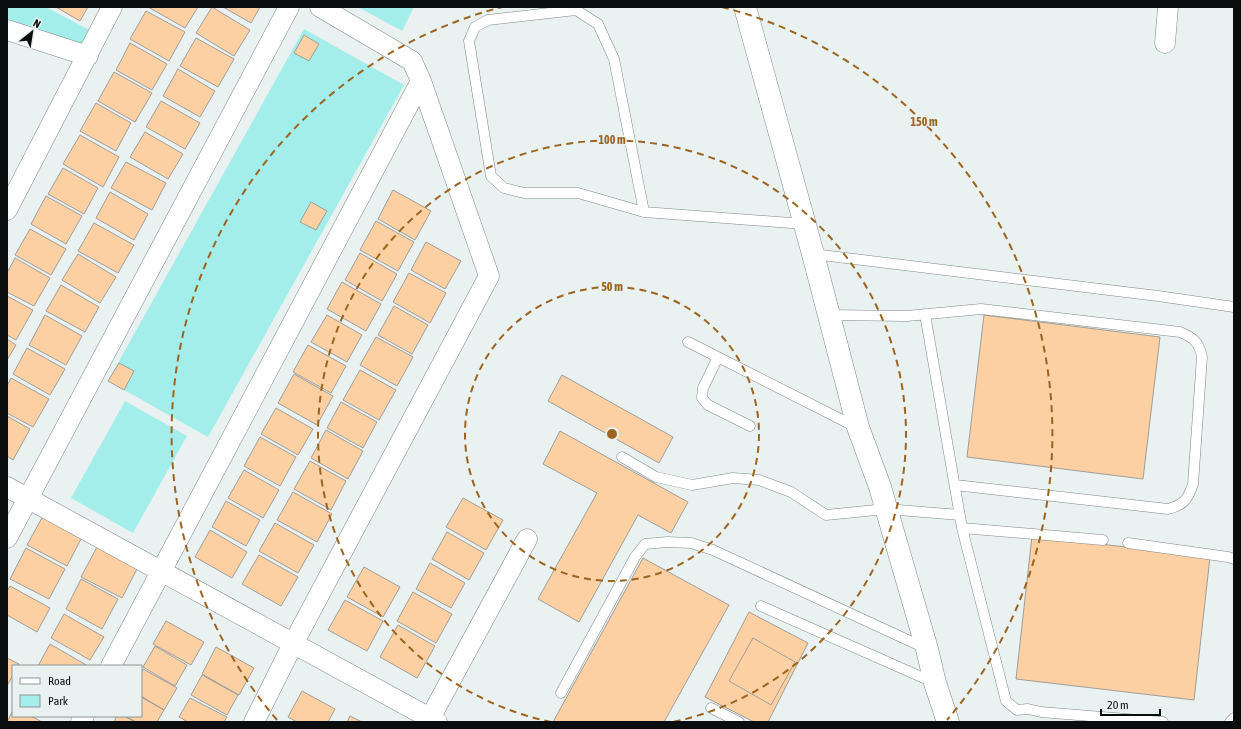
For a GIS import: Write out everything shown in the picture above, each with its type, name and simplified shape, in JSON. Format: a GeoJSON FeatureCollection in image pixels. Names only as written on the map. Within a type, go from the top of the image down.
{"type":"FeatureCollection","features":[{"type":"Feature","properties":{"kind":"main road"},"geometry":{"type":"LineString","coordinates":[[745,7],[813,254],[858,427],[880,487],[927,649],[935,683],[948,722]]}},
{"type":"Feature","properties":{"kind":"street"},"geometry":{"type":"LineString","coordinates":[[7,210],[112,7]]}},
{"type":"Feature","properties":{"kind":"street"},"geometry":{"type":"LineString","coordinates":[[7,538],[289,7]]}},
{"type":"Feature","properties":{"kind":"street"},"geometry":{"type":"LineString","coordinates":[[254,722],[293,644],[488,276],[421,81],[412,61],[320,7]]}},
{"type":"Feature","properties":{"kind":"street"},"geometry":{"type":"LineString","coordinates":[[1164,43],[1168,7]]}},
{"type":"Feature","properties":{"kind":"street"},"geometry":{"type":"LineString","coordinates":[[7,30],[88,56]]}},
{"type":"Feature","properties":{"kind":"street"},"geometry":{"type":"LineString","coordinates":[[112,665],[421,81]]}},
{"type":"Feature","properties":{"kind":"street"},"geometry":{"type":"LineString","coordinates":[[7,487],[432,721],[528,539]]}},
{"type":"Feature","properties":{"kind":"lane"},"geometry":{"type":"LineString","coordinates":[[644,212],[614,59],[598,24],[576,10],[488,20],[475,28],[469,41],[491,176],[504,188],[524,193],[578,193],[644,212],[804,224]]}},
{"type":"Feature","properties":{"kind":"lane"},"geometry":{"type":"LineString","coordinates":[[813,254],[1158,296],[1234,308]]}},
{"type":"Feature","properties":{"kind":"lane"},"geometry":{"type":"LineString","coordinates":[[828,315],[907,316],[981,309],[1180,332],[1191,336],[1200,346],[1202,357],[1193,484],[1189,497],[1178,506],[1168,509],[955,485]]}},
{"type":"Feature","properties":{"kind":"lane"},"geometry":{"type":"LineString","coordinates":[[925,314],[962,528],[1006,701],[1017,710],[1163,722]]}},
{"type":"Feature","properties":{"kind":"lane"},"geometry":{"type":"LineString","coordinates":[[688,342],[858,427]]}},
{"type":"Feature","properties":{"kind":"lane"},"geometry":{"type":"LineString","coordinates":[[718,357],[704,388],[702,398],[708,405],[750,426]]}},
{"type":"Feature","properties":{"kind":"lane"},"geometry":{"type":"LineString","coordinates":[[622,457],[656,477],[692,485],[733,478],[759,480],[790,492],[826,515],[886,509],[960,514]]}},
{"type":"Feature","properties":{"kind":"lane"},"geometry":{"type":"LineString","coordinates":[[962,528],[1103,540]]}},
{"type":"Feature","properties":{"kind":"lane"},"geometry":{"type":"LineString","coordinates":[[561,693],[635,557],[645,544],[667,542],[691,543],[713,550],[927,649]]}},
{"type":"Feature","properties":{"kind":"lane"},"geometry":{"type":"LineString","coordinates":[[1128,543],[1234,559]]}},
{"type":"Feature","properties":{"kind":"lane"},"geometry":{"type":"LineString","coordinates":[[761,606],[935,683]]}},
{"type":"Feature","properties":{"kind":"lane"},"geometry":{"type":"LineString","coordinates":[[711,708],[739,722]]}},
{"type":"Feature","properties":{"kind":"lane"},"geometry":{"type":"LineString","coordinates":[[1230,722],[1234,718]]}},
{"type":"Feature","properties":{"kind":"green space"},"geometry":{"type":"Polygon","coordinates":[[[7,7],[46,7],[89,30],[83,45],[7,21],[7,7]]]}},
{"type":"Feature","properties":{"kind":"green space"},"geometry":{"type":"Polygon","coordinates":[[[358,7],[414,7],[402,31],[358,7]]]}},
{"type":"Feature","properties":{"kind":"green space"},"geometry":{"type":"Polygon","coordinates":[[[304,29],[404,85],[208,437],[108,381],[304,29]]]}},
{"type":"Feature","properties":{"kind":"green space"},"geometry":{"type":"Polygon","coordinates":[[[125,401],[187,436],[133,533],[71,498],[125,401]]]}},
{"type":"Feature","properties":{"kind":"building"},"geometry":{"type":"Polygon","coordinates":[[[56,7],[88,7],[80,21],[56,7]]]}},
{"type":"Feature","properties":{"kind":"building"},"geometry":{"type":"Polygon","coordinates":[[[148,7],[198,7],[185,28],[148,7]]]}},
{"type":"Feature","properties":{"kind":"building"},"geometry":{"type":"Polygon","coordinates":[[[212,7],[250,30],[234,56],[196,33],[212,7]]]}},
{"type":"Feature","properties":{"kind":"building"},"geometry":{"type":"Polygon","coordinates":[[[223,7],[260,7],[251,23],[223,7]]]}},
{"type":"Feature","properties":{"kind":"building"},"geometry":{"type":"Polygon","coordinates":[[[146,11],[185,32],[169,61],[130,39],[146,11]]]}},
{"type":"Feature","properties":{"kind":"building"},"geometry":{"type":"Polygon","coordinates":[[[304,35],[319,44],[309,61],[294,53],[304,35]]]}},
{"type":"Feature","properties":{"kind":"building"},"geometry":{"type":"Polygon","coordinates":[[[196,38],[234,59],[218,87],[180,66],[196,38]]]}},
{"type":"Feature","properties":{"kind":"building"},"geometry":{"type":"Polygon","coordinates":[[[130,43],[167,64],[152,90],[116,70],[130,43]]]}},
{"type":"Feature","properties":{"kind":"building"},"geometry":{"type":"Polygon","coordinates":[[[178,69],[215,91],[200,117],[163,96],[178,69]]]}},
{"type":"Feature","properties":{"kind":"building"},"geometry":{"type":"Polygon","coordinates":[[[114,72],[152,93],[135,122],[98,101],[114,72]]]}},
{"type":"Feature","properties":{"kind":"building"},"geometry":{"type":"Polygon","coordinates":[[[161,101],[200,123],[185,149],[146,127],[161,101]]]}},
{"type":"Feature","properties":{"kind":"building"},"geometry":{"type":"Polygon","coordinates":[[[96,103],[131,123],[116,151],[80,131],[96,103]]]}},
{"type":"Feature","properties":{"kind":"building"},"geometry":{"type":"Polygon","coordinates":[[[145,132],[183,154],[168,179],[130,157],[145,132]]]}},
{"type":"Feature","properties":{"kind":"building"},"geometry":{"type":"Polygon","coordinates":[[[80,135],[119,157],[103,187],[63,164],[80,135]]]}},
{"type":"Feature","properties":{"kind":"building"},"geometry":{"type":"Polygon","coordinates":[[[126,162],[166,183],[152,210],[111,188],[126,162]]]}},
{"type":"Feature","properties":{"kind":"building"},"geometry":{"type":"Polygon","coordinates":[[[63,168],[98,188],[84,214],[48,194],[63,168]]]}},
{"type":"Feature","properties":{"kind":"building"},"geometry":{"type":"Polygon","coordinates":[[[393,190],[431,211],[415,240],[378,219],[393,190]]]}},
{"type":"Feature","properties":{"kind":"building"},"geometry":{"type":"Polygon","coordinates":[[[110,192],[148,214],[134,240],[96,218],[110,192]]]}},
{"type":"Feature","properties":{"kind":"building"},"geometry":{"type":"Polygon","coordinates":[[[46,196],[82,216],[66,244],[31,224],[46,196]]]}},
{"type":"Feature","properties":{"kind":"building"},"geometry":{"type":"Polygon","coordinates":[[[311,202],[327,211],[316,230],[300,222],[311,202]]]}},
{"type":"Feature","properties":{"kind":"building"},"geometry":{"type":"Polygon","coordinates":[[[376,221],[414,242],[398,271],[360,250],[376,221]]]}},
{"type":"Feature","properties":{"kind":"building"},"geometry":{"type":"Polygon","coordinates":[[[94,223],[134,245],[118,273],[78,251],[94,223]]]}},
{"type":"Feature","properties":{"kind":"building"},"geometry":{"type":"Polygon","coordinates":[[[30,229],[66,249],[51,275],[15,255],[30,229]]]}},
{"type":"Feature","properties":{"kind":"building"},"geometry":{"type":"Polygon","coordinates":[[[426,242],[461,261],[445,289],[411,270],[426,242]]]}},
{"type":"Feature","properties":{"kind":"building"},"geometry":{"type":"Polygon","coordinates":[[[360,253],[397,274],[382,301],[345,280],[360,253]]]}},
{"type":"Feature","properties":{"kind":"building"},"geometry":{"type":"Polygon","coordinates":[[[78,254],[116,277],[100,303],[62,280],[78,254]]]}},
{"type":"Feature","properties":{"kind":"building"},"geometry":{"type":"Polygon","coordinates":[[[15,258],[50,278],[34,306],[7,292],[7,273],[15,258]]]}},
{"type":"Feature","properties":{"kind":"building"},"geometry":{"type":"Polygon","coordinates":[[[409,273],[446,293],[430,323],[393,302],[409,273]]]}},
{"type":"Feature","properties":{"kind":"building"},"geometry":{"type":"Polygon","coordinates":[[[342,282],[381,304],[366,331],[327,309],[342,282]]]}},
{"type":"Feature","properties":{"kind":"building"},"geometry":{"type":"Polygon","coordinates":[[[61,285],[99,307],[85,332],[46,311],[61,285]]]}},
{"type":"Feature","properties":{"kind":"building"},"geometry":{"type":"Polygon","coordinates":[[[7,296],[33,310],[16,340],[7,335],[7,296]]]}},
{"type":"Feature","properties":{"kind":"building"},"geometry":{"type":"Polygon","coordinates":[[[394,306],[428,325],[412,354],[378,335],[394,306]]]}},
{"type":"Feature","properties":{"kind":"building"},"geometry":{"type":"Polygon","coordinates":[[[45,315],[82,336],[66,365],[29,345],[45,315]]]}},
{"type":"Feature","properties":{"kind":"building"},"geometry":{"type":"Polygon","coordinates":[[[327,315],[362,335],[347,362],[311,342],[327,315]]]}},
{"type":"Feature","properties":{"kind":"building"},"geometry":{"type":"Polygon","coordinates":[[[984,315],[1160,337],[1143,479],[967,457],[984,315]]]}},
{"type":"Feature","properties":{"kind":"building"},"geometry":{"type":"Polygon","coordinates":[[[376,337],[413,357],[397,386],[360,365],[376,337]]]}},
{"type":"Feature","properties":{"kind":"building"},"geometry":{"type":"Polygon","coordinates":[[[7,339],[16,345],[7,360],[7,339]]]}},
{"type":"Feature","properties":{"kind":"building"},"geometry":{"type":"Polygon","coordinates":[[[308,345],[346,366],[331,393],[293,372],[308,345]]]}},
{"type":"Feature","properties":{"kind":"building"},"geometry":{"type":"Polygon","coordinates":[[[27,348],[65,369],[50,395],[13,374],[27,348]]]}},
{"type":"Feature","properties":{"kind":"building"},"geometry":{"type":"Polygon","coordinates":[[[119,363],[134,371],[124,390],[108,381],[119,363]]]}},
{"type":"Feature","properties":{"kind":"building"},"geometry":{"type":"Polygon","coordinates":[[[360,370],[396,390],[379,420],[343,400],[360,370]]]}},
{"type":"Feature","properties":{"kind":"building"},"geometry":{"type":"Polygon","coordinates":[[[294,374],[333,396],[317,425],[278,403],[294,374]]]}},
{"type":"Feature","properties":{"kind":"building"},"geometry":{"type":"Polygon","coordinates":[[[562,375],[673,437],[659,463],[548,401],[562,375]]]}},
{"type":"Feature","properties":{"kind":"building"},"geometry":{"type":"Polygon","coordinates":[[[11,378],[49,399],[33,427],[7,413],[7,386],[11,378]]]}},
{"type":"Feature","properties":{"kind":"building"},"geometry":{"type":"Polygon","coordinates":[[[341,402],[377,422],[363,448],[327,428],[341,402]]]}},
{"type":"Feature","properties":{"kind":"building"},"geometry":{"type":"Polygon","coordinates":[[[276,408],[313,429],[298,455],[261,434],[276,408]]]}},
{"type":"Feature","properties":{"kind":"building"},"geometry":{"type":"Polygon","coordinates":[[[7,416],[30,429],[13,460],[7,456],[7,416]]]}},
{"type":"Feature","properties":{"kind":"building"},"geometry":{"type":"Polygon","coordinates":[[[326,430],[363,451],[348,479],[311,458],[326,430]]]}},
{"type":"Feature","properties":{"kind":"building"},"geometry":{"type":"Polygon","coordinates":[[[560,431],[688,502],[671,533],[638,515],[579,622],[538,599],[597,493],[543,464],[560,431]]]}},
{"type":"Feature","properties":{"kind":"building"},"geometry":{"type":"Polygon","coordinates":[[[260,437],[296,457],[280,486],[244,466],[260,437]]]}},
{"type":"Feature","properties":{"kind":"building"},"geometry":{"type":"Polygon","coordinates":[[[310,461],[346,481],[331,510],[294,489],[310,461]]]}},
{"type":"Feature","properties":{"kind":"building"},"geometry":{"type":"Polygon","coordinates":[[[244,470],[279,490],[263,518],[228,498],[244,470]]]}},
{"type":"Feature","properties":{"kind":"building"},"geometry":{"type":"Polygon","coordinates":[[[293,492],[332,514],[317,542],[277,520],[293,492]]]}},
{"type":"Feature","properties":{"kind":"building"},"geometry":{"type":"Polygon","coordinates":[[[463,498],[503,520],[486,550],[446,527],[463,498]]]}},
{"type":"Feature","properties":{"kind":"building"},"geometry":{"type":"Polygon","coordinates":[[[226,501],[260,520],[246,546],[212,527],[226,501]]]}},
{"type":"Feature","properties":{"kind":"building"},"geometry":{"type":"Polygon","coordinates":[[[43,516],[82,537],[67,566],[27,545],[43,516]]]}},
{"type":"Feature","properties":{"kind":"building"},"geometry":{"type":"Polygon","coordinates":[[[275,523],[314,545],[298,573],[259,551],[275,523]]]}},
{"type":"Feature","properties":{"kind":"building"},"geometry":{"type":"Polygon","coordinates":[[[210,530],[247,552],[232,578],[195,557],[210,530]]]}},
{"type":"Feature","properties":{"kind":"building"},"geometry":{"type":"Polygon","coordinates":[[[447,532],[484,553],[469,580],[432,559],[447,532]]]}},
{"type":"Feature","properties":{"kind":"building"},"geometry":{"type":"Polygon","coordinates":[[[1032,536],[1210,557],[1194,700],[1016,679],[1032,536]]]}},
{"type":"Feature","properties":{"kind":"building"},"geometry":{"type":"Polygon","coordinates":[[[97,547],[137,569],[122,598],[81,577],[97,547]]]}},
{"type":"Feature","properties":{"kind":"building"},"geometry":{"type":"Polygon","coordinates":[[[26,548],[65,569],[49,599],[10,579],[26,548]]]}},
{"type":"Feature","properties":{"kind":"building"},"geometry":{"type":"Polygon","coordinates":[[[259,555],[298,577],[281,606],[242,584],[259,555]]]}},
{"type":"Feature","properties":{"kind":"building"},"geometry":{"type":"Polygon","coordinates":[[[643,558],[729,605],[664,722],[553,722],[643,558]]]}},
{"type":"Feature","properties":{"kind":"building"},"geometry":{"type":"Polygon","coordinates":[[[430,563],[465,583],[451,608],[416,589],[430,563]]]}},
{"type":"Feature","properties":{"kind":"building"},"geometry":{"type":"Polygon","coordinates":[[[364,567],[400,587],[383,617],[347,597],[364,567]]]}},
{"type":"Feature","properties":{"kind":"building"},"geometry":{"type":"Polygon","coordinates":[[[81,579],[118,599],[102,629],[66,609],[81,579]]]}},
{"type":"Feature","properties":{"kind":"building"},"geometry":{"type":"Polygon","coordinates":[[[10,586],[50,608],[37,632],[7,615],[7,591],[10,586]]]}},
{"type":"Feature","properties":{"kind":"building"},"geometry":{"type":"Polygon","coordinates":[[[413,592],[452,614],[436,643],[397,621],[413,592]]]}},
{"type":"Feature","properties":{"kind":"building"},"geometry":{"type":"Polygon","coordinates":[[[345,600],[383,621],[367,651],[328,630],[345,600]]]}},
{"type":"Feature","properties":{"kind":"building"},"geometry":{"type":"Polygon","coordinates":[[[749,612],[808,643],[768,722],[754,722],[705,697],[749,612]]]}},
{"type":"Feature","properties":{"kind":"building"},"geometry":{"type":"Polygon","coordinates":[[[64,614],[104,637],[90,660],[51,638],[64,614]]]}},
{"type":"Feature","properties":{"kind":"building"},"geometry":{"type":"Polygon","coordinates":[[[166,621],[204,642],[191,665],[153,644],[166,621]]]}},
{"type":"Feature","properties":{"kind":"building"},"geometry":{"type":"Polygon","coordinates":[[[398,625],[435,646],[417,678],[380,657],[398,625]]]}},
{"type":"Feature","properties":{"kind":"building"},"geometry":{"type":"Polygon","coordinates":[[[753,638],[795,662],[771,705],[729,681],[753,638]]]}},
{"type":"Feature","properties":{"kind":"building"},"geometry":{"type":"Polygon","coordinates":[[[50,644],[86,665],[39,665],[50,644]]]}},
{"type":"Feature","properties":{"kind":"building"},"geometry":{"type":"Polygon","coordinates":[[[155,646],[187,665],[175,686],[143,667],[155,646]]]}},
{"type":"Feature","properties":{"kind":"building"},"geometry":{"type":"Polygon","coordinates":[[[216,647],[254,668],[239,695],[202,674],[216,647]]]}},
{"type":"Feature","properties":{"kind":"building"},"geometry":{"type":"Polygon","coordinates":[[[7,658],[19,664],[12,665],[12,677],[7,686],[7,658]]]}},
{"type":"Feature","properties":{"kind":"building"},"geometry":{"type":"Polygon","coordinates":[[[143,669],[177,688],[164,710],[142,697],[143,669]]]}},
{"type":"Feature","properties":{"kind":"building"},"geometry":{"type":"Polygon","coordinates":[[[202,675],[238,695],[227,715],[191,695],[202,675]]]}},
{"type":"Feature","properties":{"kind":"building"},"geometry":{"type":"Polygon","coordinates":[[[302,691],[335,709],[328,722],[297,722],[288,717],[302,691]]]}},
{"type":"Feature","properties":{"kind":"building"},"geometry":{"type":"Polygon","coordinates":[[[142,698],[164,710],[157,722],[136,722],[127,717],[142,717],[142,698]]]}},
{"type":"Feature","properties":{"kind":"building"},"geometry":{"type":"Polygon","coordinates":[[[190,698],[227,717],[224,722],[188,722],[179,717],[190,698]]]}},
{"type":"Feature","properties":{"kind":"building"},"geometry":{"type":"Polygon","coordinates":[[[12,712],[12,717],[33,717],[42,722],[7,722],[12,712]]]}},
{"type":"Feature","properties":{"kind":"building"},"geometry":{"type":"Polygon","coordinates":[[[350,716],[362,722],[347,722],[350,716]]]}},
{"type":"Feature","properties":{"kind":"building"},"geometry":{"type":"Polygon","coordinates":[[[116,717],[126,717],[135,722],[114,722],[116,717]]]}}]}
